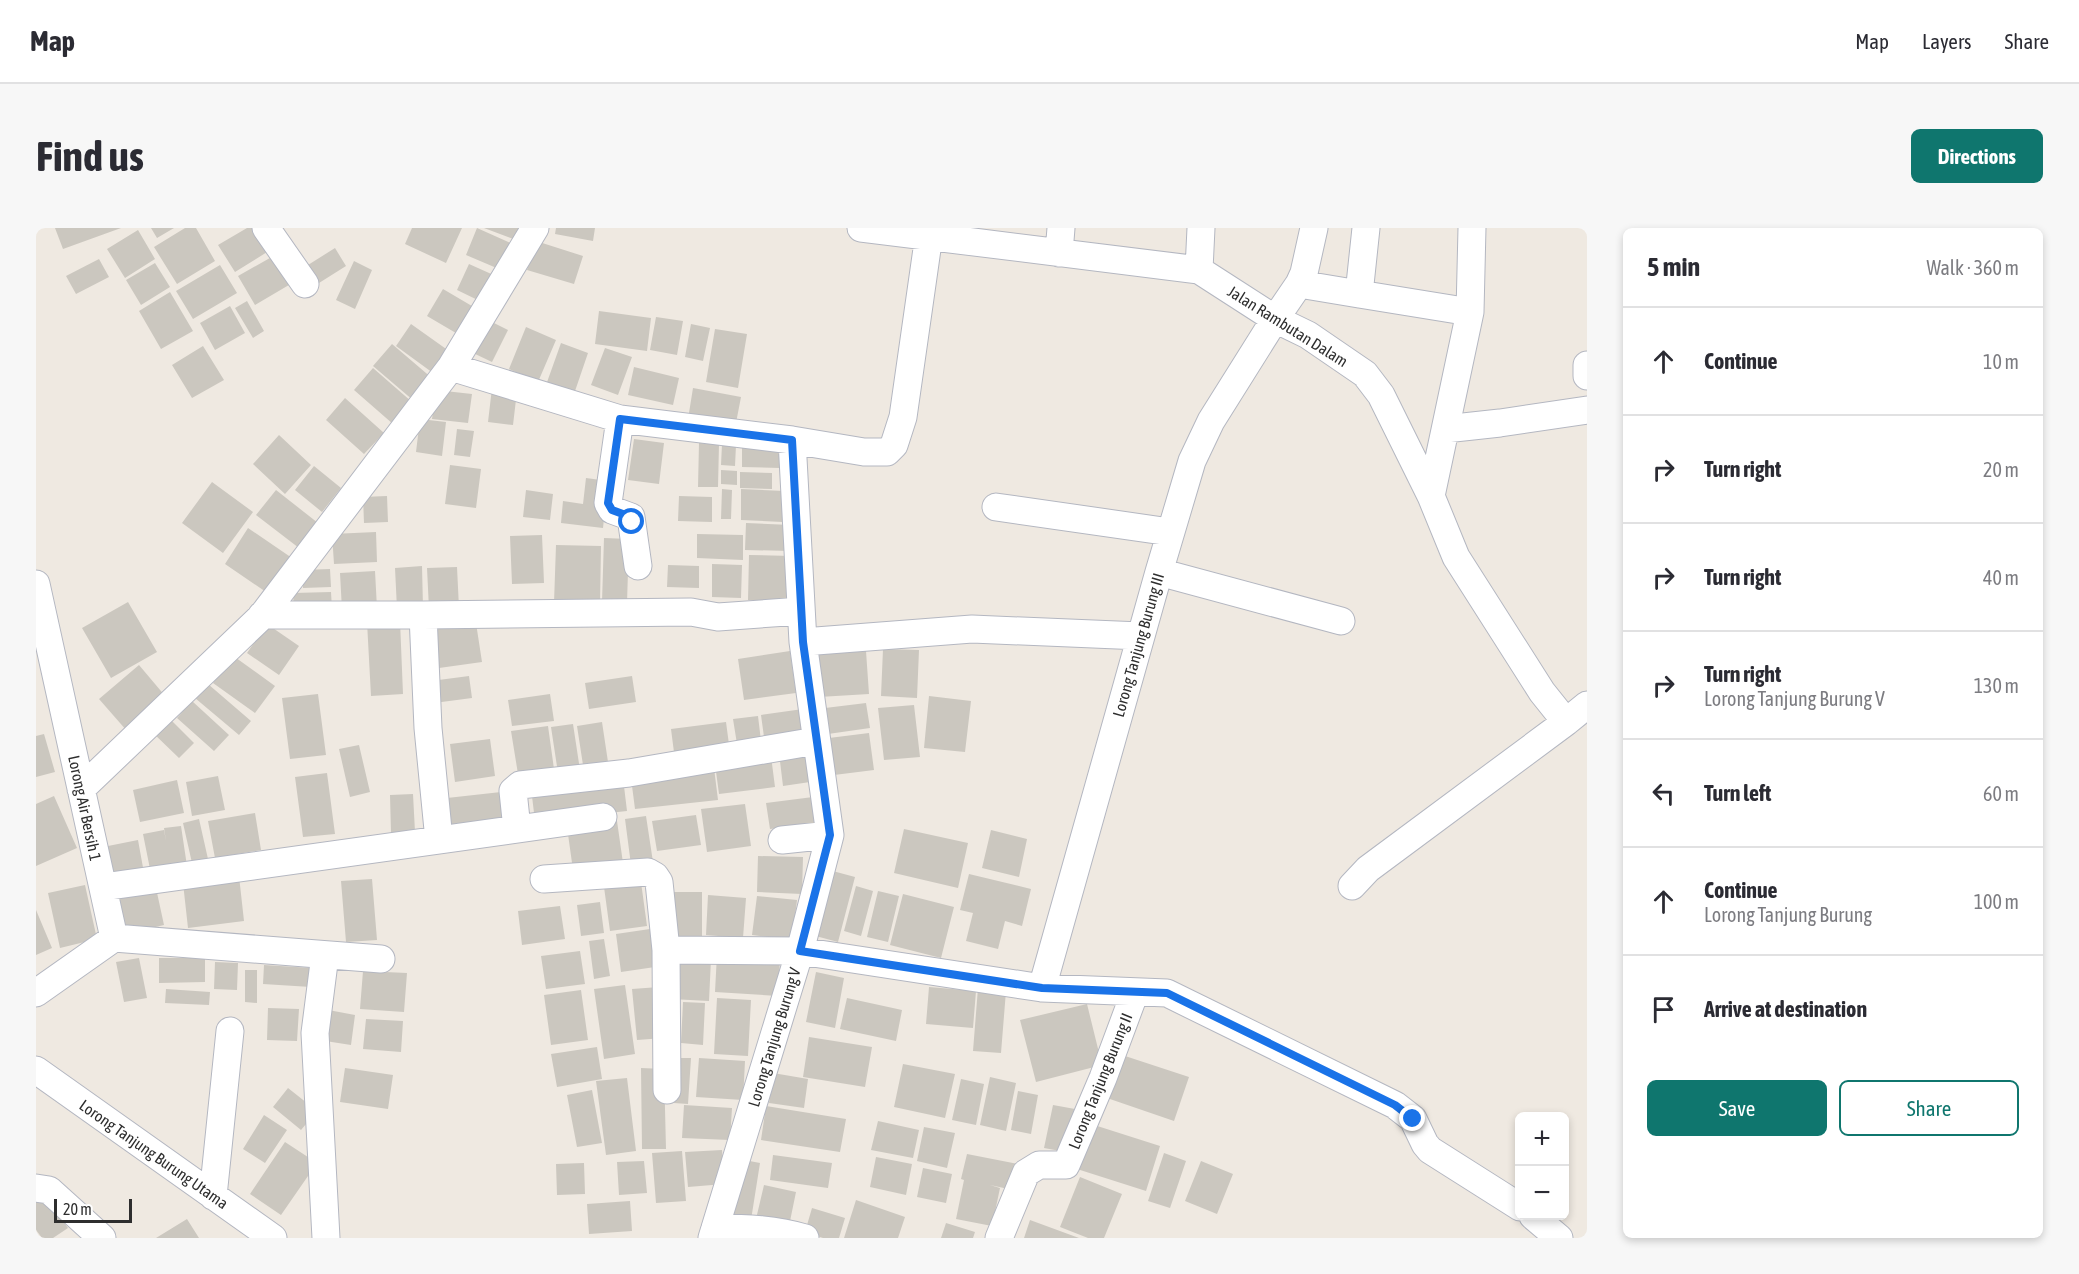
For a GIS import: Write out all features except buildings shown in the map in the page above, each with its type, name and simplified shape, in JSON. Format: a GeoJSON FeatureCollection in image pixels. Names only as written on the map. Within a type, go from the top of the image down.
{"type":"FeatureCollection","features":[{"type":"Feature","properties":{"kind":"street"},"geometry":{"type":"LineString","coordinates":[[266,228],[305,284]]}},
{"type":"Feature","properties":{"kind":"street"},"geometry":{"type":"LineString","coordinates":[[81,789],[262,615],[451,367],[535,228]]}},
{"type":"Feature","properties":{"kind":"street","name":"Jalan Rambutan Dalam"},"geometry":{"type":"LineString","coordinates":[[861,228],[1060,241],[1199,270],[1275,319],[1308,335],[1365,374],[1381,395],[1431,496],[1456,556],[1542,693],[1566,722]]}},
{"type":"Feature","properties":{"kind":"street"},"geometry":{"type":"LineString","coordinates":[[1199,270],[1201,228]]}},
{"type":"Feature","properties":{"kind":"street","name":"Lorong Tanjung Burung III"},"geometry":{"type":"LineString","coordinates":[[1042,988],[1158,572],[1192,461],[1211,421],[1299,284],[1304,273],[1314,228]]}},
{"type":"Feature","properties":{"kind":"street"},"geometry":{"type":"LineString","coordinates":[[1359,294],[1366,228]]}},
{"type":"Feature","properties":{"kind":"street"},"geometry":{"type":"LineString","coordinates":[[1431,496],[1470,312],[1472,228]]}},
{"type":"Feature","properties":{"kind":"street"},"geometry":{"type":"LineString","coordinates":[[451,367],[620,419],[792,440],[864,452],[887,452],[894,445],[903,417],[929,233]]}},
{"type":"Feature","properties":{"kind":"street"},"geometry":{"type":"LineString","coordinates":[[1299,284],[1470,312]]}},
{"type":"Feature","properties":{"kind":"street"},"geometry":{"type":"LineString","coordinates":[[1587,365],[1587,376]]}},
{"type":"Feature","properties":{"kind":"street"},"geometry":{"type":"LineString","coordinates":[[1445,429],[1587,410]]}},
{"type":"Feature","properties":{"kind":"street"},"geometry":{"type":"LineString","coordinates":[[620,419],[608,503],[612,510],[631,517],[638,566]]}},
{"type":"Feature","properties":{"kind":"street","name":"Lorong Tanjung Burung V"},"geometry":{"type":"LineString","coordinates":[[714,1233],[800,951],[830,835],[803,642],[792,440]]}},
{"type":"Feature","properties":{"kind":"street"},"geometry":{"type":"LineString","coordinates":[[996,507],[1170,532]]}},
{"type":"Feature","properties":{"kind":"street"},"geometry":{"type":"LineString","coordinates":[[1158,572],[1341,621]]}},
{"type":"Feature","properties":{"kind":"street","name":"Lorong Air Bersih 1"},"geometry":{"type":"LineString","coordinates":[[36,584],[114,938]]}},
{"type":"Feature","properties":{"kind":"street"},"geometry":{"type":"LineString","coordinates":[[262,615],[691,612],[718,616],[801,611]]}},
{"type":"Feature","properties":{"kind":"street"},"geometry":{"type":"LineString","coordinates":[[423,615],[428,728],[440,840]]}},
{"type":"Feature","properties":{"kind":"street"},"geometry":{"type":"LineString","coordinates":[[803,642],[972,629],[1141,636]]}},
{"type":"Feature","properties":{"kind":"street"},"geometry":{"type":"LineString","coordinates":[[1352,886],[1368,869],[1587,705]]}},
{"type":"Feature","properties":{"kind":"street"},"geometry":{"type":"LineString","coordinates":[[517,829],[513,791],[520,785],[629,773],[816,741]]}},
{"type":"Feature","properties":{"kind":"street"},"geometry":{"type":"LineString","coordinates":[[103,887],[603,817]]}},
{"type":"Feature","properties":{"kind":"street"},"geometry":{"type":"LineString","coordinates":[[782,840],[830,835]]}},
{"type":"Feature","properties":{"kind":"street"},"geometry":{"type":"LineString","coordinates":[[544,879],[648,872],[659,882],[666,950],[667,1090]]}},
{"type":"Feature","properties":{"kind":"street"},"geometry":{"type":"LineString","coordinates":[[36,993],[114,938],[381,959]]}},
{"type":"Feature","properties":{"kind":"street"},"geometry":{"type":"LineString","coordinates":[[666,950],[800,951],[1042,988],[1167,993],[1395,1105],[1413,1119],[1430,1150],[1515,1204]]}},
{"type":"Feature","properties":{"kind":"street"},"geometry":{"type":"LineString","coordinates":[[325,955],[315,1033],[326,1238]]}},
{"type":"Feature","properties":{"kind":"street","name":"Lorong Tanjung Burung II"},"geometry":{"type":"LineString","coordinates":[[999,1238],[1026,1173],[1039,1165],[1066,1165],[1103,1078],[1135,992]]}},
{"type":"Feature","properties":{"kind":"street"},"geometry":{"type":"LineString","coordinates":[[213,1196],[230,1031]]}},
{"type":"Feature","properties":{"kind":"street","name":"Lorong Tanjung Burung Utama"},"geometry":{"type":"LineString","coordinates":[[36,1070],[273,1238]]}},
{"type":"Feature","properties":{"kind":"street"},"geometry":{"type":"LineString","coordinates":[[36,1188],[49,1190],[102,1238]]}},
{"type":"Feature","properties":{"kind":"street"},"geometry":{"type":"LineString","coordinates":[[1539,1220],[1559,1238]]}},
{"type":"Feature","properties":{"kind":"street"},"geometry":{"type":"LineString","coordinates":[[714,1233],[748,1228],[805,1238]]}},
{"type":"Feature","properties":{"kind":"route"},"geometry":{"type":"LineString","coordinates":[[632,522],[631,517],[612,510],[608,503],[620,419],[792,440],[803,642],[830,835],[800,951],[1042,988],[1167,993],[1395,1105],[1413,1119]]}}]}
